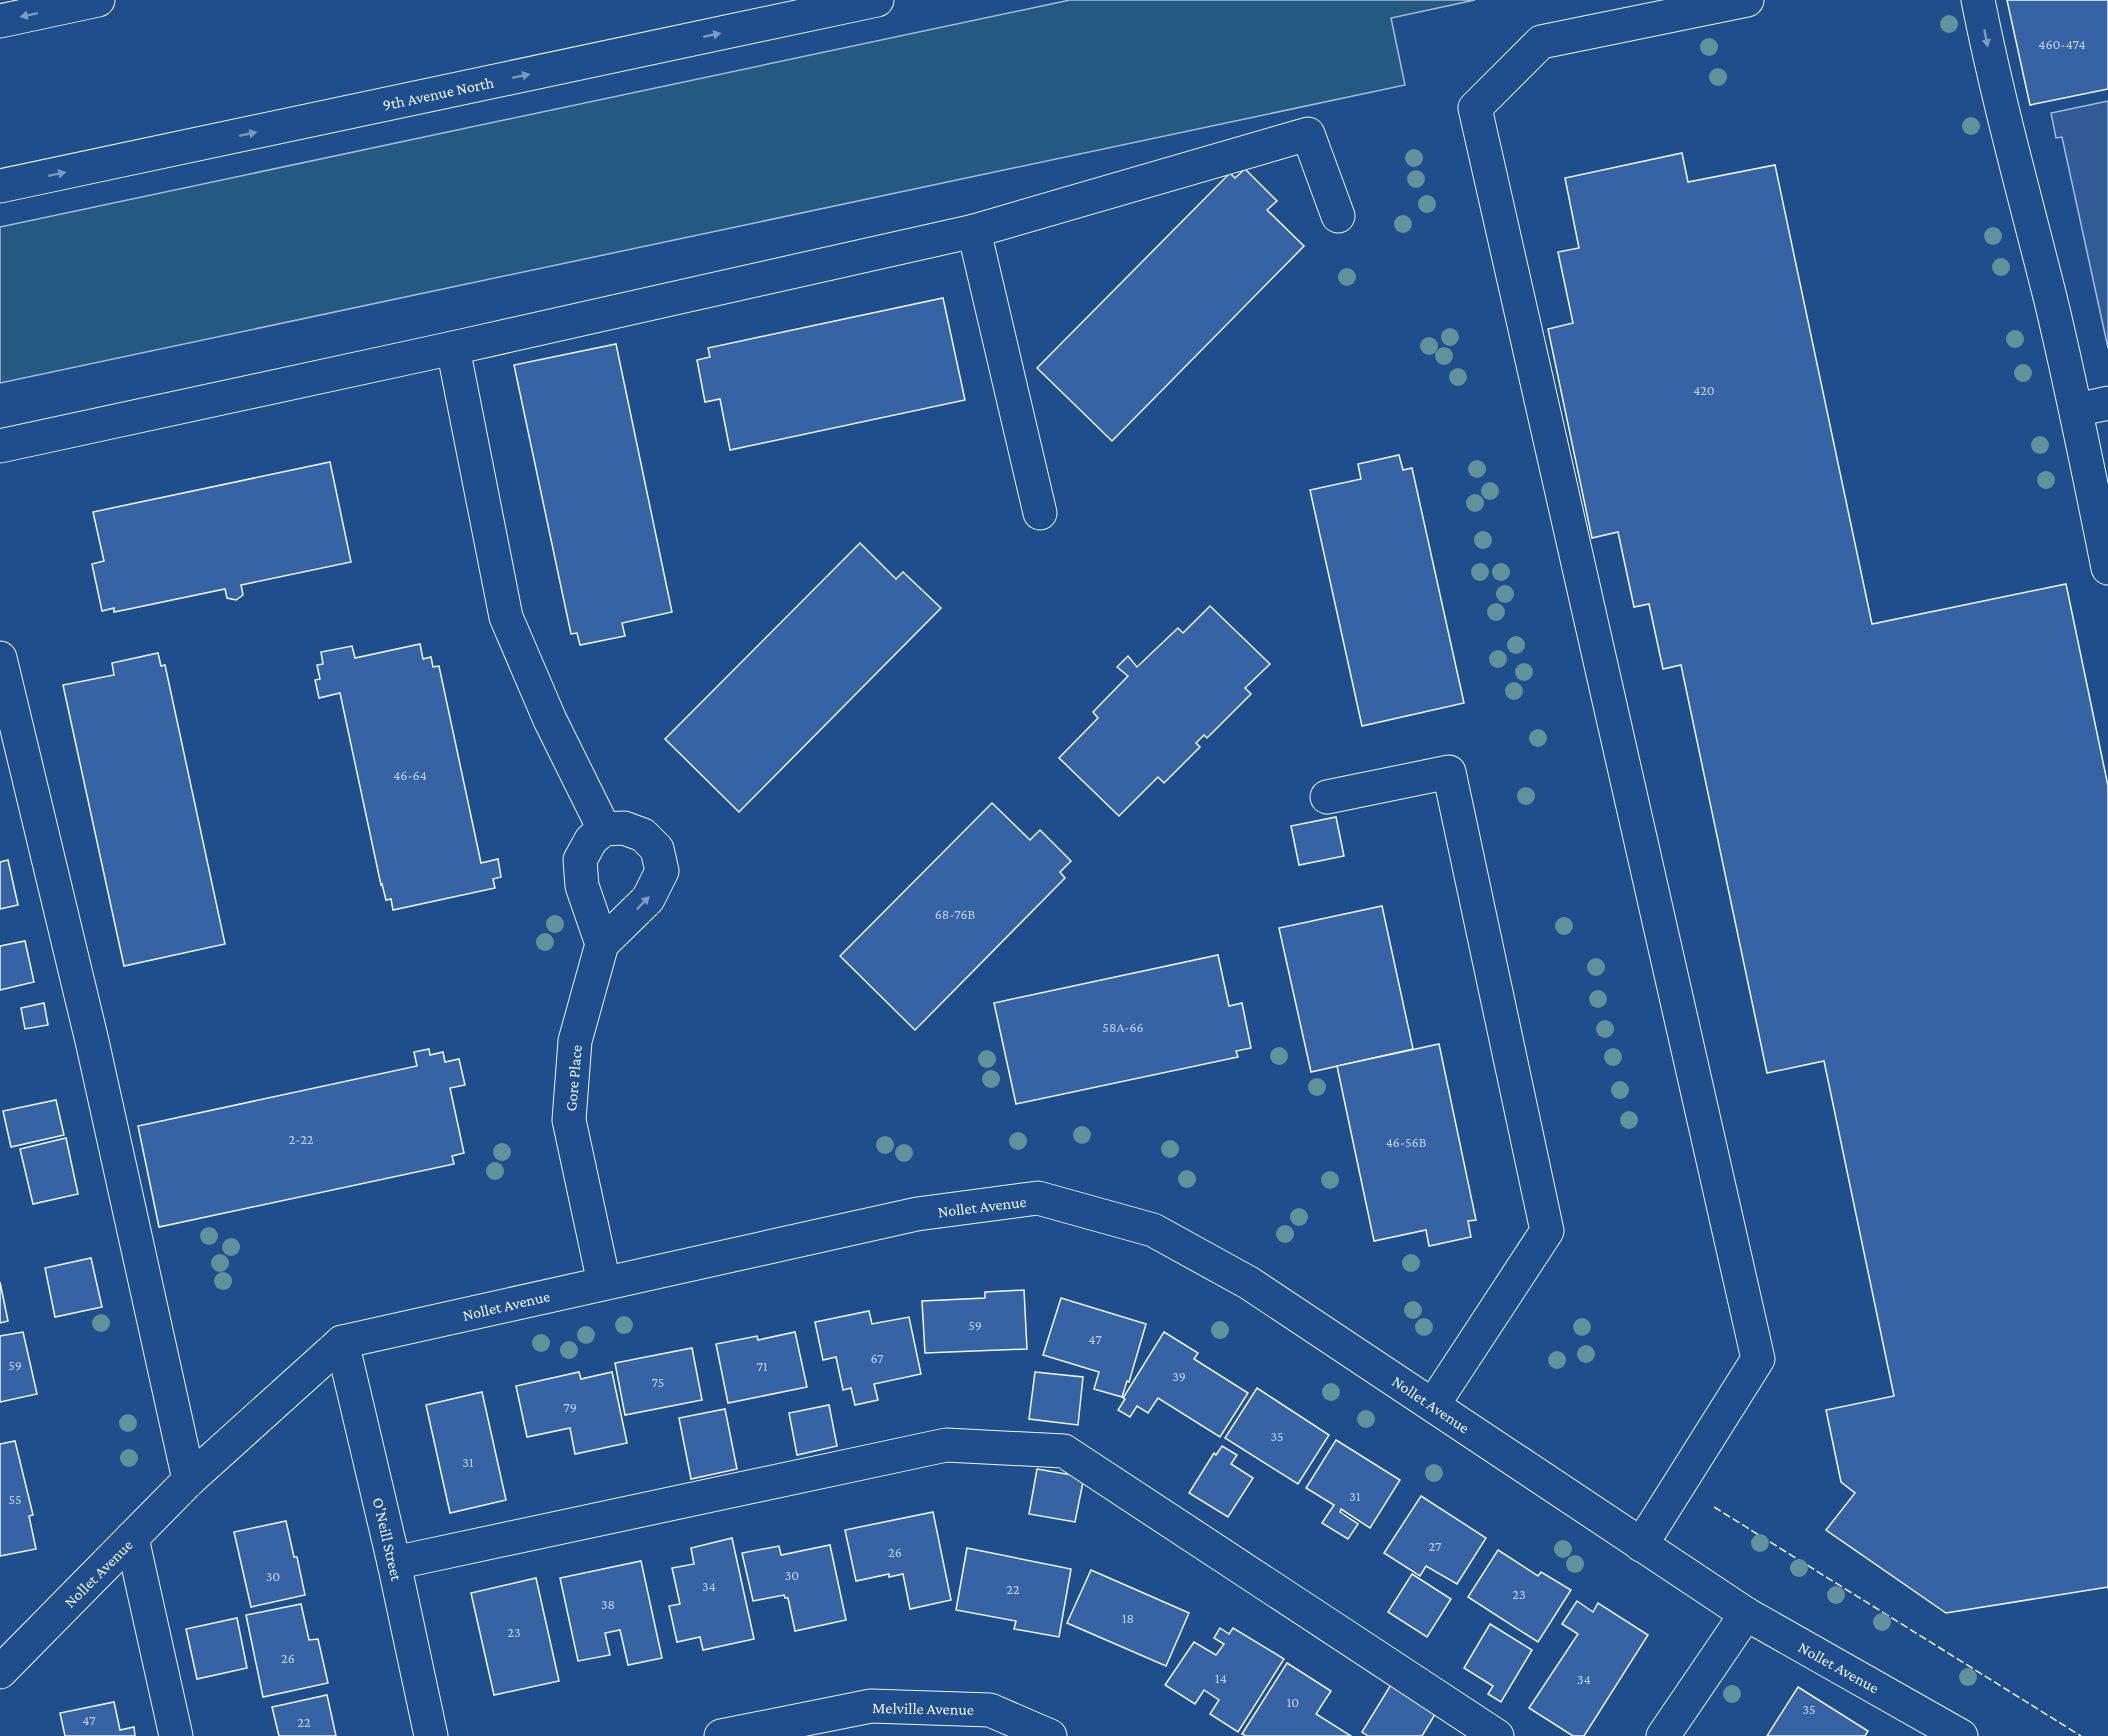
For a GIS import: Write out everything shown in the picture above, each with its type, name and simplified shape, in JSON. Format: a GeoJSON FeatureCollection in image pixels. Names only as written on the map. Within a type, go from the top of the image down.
{"type":"FeatureCollection","features":[{"type":"Feature","properties":{"kind":"street"},"geometry":{"type":"LineString","coordinates":[[0,21],[98,0]]}},
{"type":"Feature","properties":{"kind":"street","name":"9th Avenue North"},"geometry":{"type":"LineString","coordinates":[[0,186],[877,0]]}},
{"type":"Feature","properties":{"kind":"street"},"geometry":{"type":"LineString","coordinates":[[1641,1545],[1758,1359],[1475,108],[1541,42],[1747,0]]}},
{"type":"Feature","properties":{"kind":"street"},"geometry":{"type":"LineString","coordinates":[[1978,0],[1993,76],[2076,410],[2108,568]]}},
{"type":"Feature","properties":{"kind":"street"},"geometry":{"type":"LineString","coordinates":[[0,446],[453,348],[974,231],[1308,134],[1338,216]]}},
{"type":"Feature","properties":{"kind":"street"},"geometry":{"type":"LineString","coordinates":[[974,231],[1040,513]]}},
{"type":"Feature","properties":{"kind":"street"},"geometry":{"type":"LineString","coordinates":[[453,348],[506,617],[550,720],[604,830]]}},
{"type":"Feature","properties":{"kind":"street"},"geometry":{"type":"LineString","coordinates":[[2076,410],[2108,403]]}},
{"type":"Feature","properties":{"kind":"street"},"geometry":{"type":"LineString","coordinates":[[0,658],[92,1041],[189,1480]]}},
{"type":"Feature","properties":{"kind":"street"},"geometry":{"type":"LineString","coordinates":[[1327,797],[1449,772],[1547,1231],[1433,1405]]}},
{"type":"Feature","properties":{"kind":"street"},"geometry":{"type":"LineString","coordinates":[[624,828],[643,835],[657,849],[662,871],[648,899],[602,944],[582,886],[580,860],[591,840],[604,830],[624,828]]}},
{"type":"Feature","properties":{"kind":"street","name":"Gore Place"},"geometry":{"type":"LineString","coordinates":[[602,944],[575,1041],[569,1120],[604,1283]]}},
{"type":"Feature","properties":{"kind":"street","name":"Nollet Avenue"},"geometry":{"type":"LineString","coordinates":[[0,1672],[189,1480],[342,1342],[917,1214],[1038,1198],[1153,1230],[1249,1283],[1746,1614],[1948,1733]]}},
{"type":"Feature","properties":{"kind":"street","name":"O'Neill Street"},"geometry":{"type":"LineString","coordinates":[[342,1342],[394,1563],[431,1736]]}},
{"type":"Feature","properties":{"kind":"street"},"geometry":{"type":"LineString","coordinates":[[394,1563],[946,1445],[1064,1451],[1497,1736]]}},
{"type":"Feature","properties":{"kind":"street"},"geometry":{"type":"LineString","coordinates":[[132,1538],[176,1736]]}},
{"type":"Feature","properties":{"kind":"street"},"geometry":{"type":"LineString","coordinates":[[1663,1736],[1746,1614]]}},
{"type":"Feature","properties":{"kind":"street","name":"Melville Avenue"},"geometry":{"type":"LineString","coordinates":[[721,1736],[871,1706],[990,1710],[1050,1736]]}},
{"type":"Feature","properties":{"kind":"shaded area"},"geometry":{"type":"Polygon","coordinates":[[[1070,0],[1475,0],[1391,18],[1405,85],[0,383],[0,227],[1070,0]]]}},
{"type":"Feature","properties":{"kind":"shaded area"},"geometry":{"type":"Polygon","coordinates":[[[2108,101],[2108,348],[2062,137],[2056,138],[2051,113],[2108,101]]]}},
{"type":"Feature","properties":{"kind":"building"},"geometry":{"type":"Polygon","coordinates":[[[2007,0],[2108,0],[2108,89],[2030,105],[2007,0]]]}},
{"type":"Feature","properties":{"kind":"building"},"geometry":{"type":"Polygon","coordinates":[[[1682,153],[1688,182],[1775,165],[1872,624],[2066,584],[2108,786],[2108,1587],[1946,1613],[1826,1530],[1855,1493],[1841,1482],[1826,1410],[1894,1396],[1824,1061],[1767,1073],[1681,665],[1663,669],[1649,604],[1634,607],[1618,532],[1592,538],[1548,329],[1573,323],[1558,252],[1579,248],[1565,178],[1682,153]]]}},
{"type":"Feature","properties":{"kind":"building"},"geometry":{"type":"Polygon","coordinates":[[[1245,169],[1277,201],[1267,210],[1304,246],[1112,441],[1037,368],[1230,173],[1235,178],[1245,169]]]}},
{"type":"Feature","properties":{"kind":"building"},"geometry":{"type":"Polygon","coordinates":[[[943,298],[965,400],[730,450],[720,399],[705,402],[697,360],[710,357],[708,348],[943,298]]]}},
{"type":"Feature","properties":{"kind":"building"},"geometry":{"type":"Polygon","coordinates":[[[616,344],[672,612],[622,623],[625,636],[580,645],[577,633],[571,634],[514,365],[616,344]]]}},
{"type":"Feature","properties":{"kind":"building"},"geometry":{"type":"Polygon","coordinates":[[[1399,455],[1403,470],[1412,468],[1464,703],[1362,726],[1310,490],[1361,479],[1358,464],[1399,455]]]}},
{"type":"Feature","properties":{"kind":"building"},"geometry":{"type":"Polygon","coordinates":[[[330,462],[351,562],[241,585],[243,595],[236,600],[227,598],[225,589],[114,612],[114,608],[102,611],[92,564],[104,561],[93,512],[330,462]]]}},
{"type":"Feature","properties":{"kind":"building"},"geometry":{"type":"Polygon","coordinates":[[[860,543],[896,579],[903,572],[941,608],[739,812],[665,739],[860,543]]]}},
{"type":"Feature","properties":{"kind":"building"},"geometry":{"type":"Polygon","coordinates":[[[1210,606],[1270,664],[1245,688],[1251,694],[1207,738],[1204,735],[1196,743],[1200,747],[1164,783],[1158,777],[1119,816],[1059,758],[1098,718],[1093,712],[1128,676],[1117,667],[1128,656],[1137,667],[1178,628],[1183,633],[1210,606]]]}},
{"type":"Feature","properties":{"kind":"building"},"geometry":{"type":"Polygon","coordinates":[[[420,644],[423,659],[431,657],[433,667],[439,666],[481,863],[498,859],[501,877],[493,879],[495,888],[393,910],[391,899],[386,900],[381,885],[340,693],[319,698],[315,680],[320,679],[317,665],[323,664],[321,652],[352,646],[355,658],[420,644]]]}},
{"type":"Feature","properties":{"kind":"building"},"geometry":{"type":"Polygon","coordinates":[[[158,653],[161,666],[165,665],[225,944],[124,966],[63,685],[114,675],[112,663],[158,653]]]}},
{"type":"Feature","properties":{"kind":"building"},"geometry":{"type":"Polygon","coordinates":[[[992,803],[1030,840],[1040,830],[1071,861],[1060,872],[1065,878],[915,1030],[840,956],[992,803]]]}},
{"type":"Feature","properties":{"kind":"building"},"geometry":{"type":"Polygon","coordinates":[[[1336,817],[1344,856],[1299,865],[1291,826],[1336,817]]]}},
{"type":"Feature","properties":{"kind":"building"},"geometry":{"type":"Polygon","coordinates":[[[8,860],[18,905],[0,909],[0,862],[8,860]]]}},
{"type":"Feature","properties":{"kind":"building"},"geometry":{"type":"Polygon","coordinates":[[[1382,906],[1413,1049],[1311,1072],[1279,928],[1382,906]]]}},
{"type":"Feature","properties":{"kind":"building"},"geometry":{"type":"Polygon","coordinates":[[[25,941],[34,982],[0,990],[0,946],[25,941]]]}},
{"type":"Feature","properties":{"kind":"building"},"geometry":{"type":"Polygon","coordinates":[[[1218,955],[1229,1006],[1242,1003],[1251,1048],[1236,1051],[1238,1057],[1016,1104],[994,1003],[1218,955]]]}},
{"type":"Feature","properties":{"kind":"building"},"geometry":{"type":"Polygon","coordinates":[[[44,1003],[48,1025],[25,1029],[21,1008],[44,1003]]]}},
{"type":"Feature","properties":{"kind":"building"},"geometry":{"type":"Polygon","coordinates":[[[1439,1044],[1476,1220],[1468,1221],[1471,1237],[1429,1246],[1426,1230],[1374,1241],[1337,1066],[1439,1044]]]}},
{"type":"Feature","properties":{"kind":"building"},"geometry":{"type":"Polygon","coordinates":[[[429,1049],[430,1055],[443,1052],[445,1062],[459,1059],[465,1085],[450,1088],[464,1153],[452,1156],[454,1164],[159,1227],[138,1126],[417,1066],[414,1052],[429,1049]]]}},
{"type":"Feature","properties":{"kind":"building"},"geometry":{"type":"Polygon","coordinates":[[[56,1100],[64,1135],[11,1147],[3,1111],[56,1100]]]}},
{"type":"Feature","properties":{"kind":"building"},"geometry":{"type":"Polygon","coordinates":[[[66,1138],[78,1194],[33,1204],[20,1149],[66,1138]]]}},
{"type":"Feature","properties":{"kind":"building"},"geometry":{"type":"Polygon","coordinates":[[[91,1258],[102,1307],[55,1317],[45,1268],[91,1258]]]}},
{"type":"Feature","properties":{"kind":"building"},"geometry":{"type":"Polygon","coordinates":[[[0,1282],[8,1321],[0,1323],[0,1282]]]}},
{"type":"Feature","properties":{"kind":"building"},"geometry":{"type":"Polygon","coordinates":[[[1024,1290],[1027,1349],[925,1353],[922,1301],[985,1298],[985,1292],[1024,1290]]]}},
{"type":"Feature","properties":{"kind":"building"},"geometry":{"type":"Polygon","coordinates":[[[1061,1298],[1146,1324],[1129,1382],[1127,1381],[1122,1397],[1094,1389],[1099,1372],[1043,1355],[1061,1298]]]}},
{"type":"Feature","properties":{"kind":"building"},"geometry":{"type":"Polygon","coordinates":[[[869,1311],[872,1324],[909,1317],[921,1374],[874,1384],[878,1400],[855,1405],[851,1388],[843,1390],[836,1357],[823,1360],[815,1322],[869,1311]]]}},
{"type":"Feature","properties":{"kind":"building"},"geometry":{"type":"Polygon","coordinates":[[[23,1332],[37,1394],[0,1402],[0,1336],[23,1332]]]}},
{"type":"Feature","properties":{"kind":"building"},"geometry":{"type":"Polygon","coordinates":[[[795,1332],[807,1387],[728,1403],[716,1344],[757,1336],[758,1340],[795,1332]]]}},
{"type":"Feature","properties":{"kind":"building"},"geometry":{"type":"Polygon","coordinates":[[[1164,1332],[1198,1353],[1194,1359],[1248,1393],[1220,1437],[1158,1398],[1148,1413],[1137,1406],[1130,1417],[1118,1410],[1164,1332]]]}},
{"type":"Feature","properties":{"kind":"building"},"geometry":{"type":"Polygon","coordinates":[[[692,1348],[702,1400],[625,1415],[615,1363],[692,1348]]]}},
{"type":"Feature","properties":{"kind":"building"},"geometry":{"type":"Polygon","coordinates":[[[579,1372],[581,1379],[612,1372],[627,1443],[575,1454],[570,1428],[527,1437],[516,1386],[579,1372]]]}},
{"type":"Feature","properties":{"kind":"building"},"geometry":{"type":"Polygon","coordinates":[[[1035,1372],[1083,1377],[1078,1425],[1029,1419],[1035,1372]]]}},
{"type":"Feature","properties":{"kind":"building"},"geometry":{"type":"Polygon","coordinates":[[[1257,1388],[1329,1435],[1298,1484],[1225,1438],[1257,1388]]]}},
{"type":"Feature","properties":{"kind":"building"},"geometry":{"type":"Polygon","coordinates":[[[482,1392],[506,1500],[450,1513],[426,1405],[482,1392]]]}},
{"type":"Feature","properties":{"kind":"building"},"geometry":{"type":"Polygon","coordinates":[[[829,1405],[837,1446],[797,1455],[789,1413],[829,1405]]]}},
{"type":"Feature","properties":{"kind":"building"},"geometry":{"type":"Polygon","coordinates":[[[725,1409],[737,1469],[691,1479],[679,1418],[725,1409]]]}},
{"type":"Feature","properties":{"kind":"building"},"geometry":{"type":"Polygon","coordinates":[[[1336,1440],[1400,1480],[1370,1528],[1341,1509],[1340,1512],[1358,1524],[1348,1539],[1322,1523],[1334,1505],[1306,1488],[1336,1440]]]}},
{"type":"Feature","properties":{"kind":"building"},"geometry":{"type":"Polygon","coordinates":[[[15,1441],[33,1515],[29,1516],[36,1549],[0,1556],[0,1444],[15,1441]]]}},
{"type":"Feature","properties":{"kind":"building"},"geometry":{"type":"Polygon","coordinates":[[[1222,1446],[1237,1455],[1231,1464],[1253,1478],[1228,1517],[1189,1493],[1214,1453],[1216,1455],[1222,1446]]]}},
{"type":"Feature","properties":{"kind":"building"},"geometry":{"type":"Polygon","coordinates":[[[1037,1469],[1084,1477],[1075,1522],[1029,1514],[1037,1469]]]}},
{"type":"Feature","properties":{"kind":"building"},"geometry":{"type":"Polygon","coordinates":[[[1421,1496],[1486,1538],[1457,1584],[1426,1566],[1420,1576],[1384,1553],[1421,1496]]]}},
{"type":"Feature","properties":{"kind":"building"},"geometry":{"type":"Polygon","coordinates":[[[933,1512],[951,1600],[910,1609],[903,1574],[889,1577],[889,1574],[856,1581],[845,1530],[933,1512]]]}},
{"type":"Feature","properties":{"kind":"building"},"geometry":{"type":"Polygon","coordinates":[[[286,1521],[305,1595],[251,1607],[234,1532],[286,1521]]]}},
{"type":"Feature","properties":{"kind":"building"},"geometry":{"type":"Polygon","coordinates":[[[732,1538],[754,1639],[703,1650],[700,1637],[677,1642],[669,1606],[680,1604],[672,1568],[694,1564],[691,1548],[732,1538]]]}},
{"type":"Feature","properties":{"kind":"building"},"geometry":{"type":"Polygon","coordinates":[[[830,1545],[846,1620],[795,1631],[788,1598],[784,1595],[753,1601],[742,1553],[779,1546],[781,1555],[830,1545]]]}},
{"type":"Feature","properties":{"kind":"building"},"geometry":{"type":"Polygon","coordinates":[[[967,1548],[1071,1569],[1059,1637],[1014,1629],[1016,1621],[956,1610],[967,1548]]]}},
{"type":"Feature","properties":{"kind":"building"},"geometry":{"type":"Polygon","coordinates":[[[1498,1550],[1538,1576],[1541,1572],[1571,1590],[1538,1642],[1468,1597],[1498,1550]]]}},
{"type":"Feature","properties":{"kind":"building"},"geometry":{"type":"Polygon","coordinates":[[[641,1561],[662,1658],[628,1665],[620,1630],[605,1633],[610,1655],[578,1661],[560,1578],[641,1561]]]}},
{"type":"Feature","properties":{"kind":"building"},"geometry":{"type":"Polygon","coordinates":[[[1091,1570],[1189,1613],[1166,1666],[1067,1623],[1091,1570]]]}},
{"type":"Feature","properties":{"kind":"building"},"geometry":{"type":"Polygon","coordinates":[[[1412,1574],[1451,1599],[1427,1637],[1388,1612],[1412,1574]]]}},
{"type":"Feature","properties":{"kind":"building"},"geometry":{"type":"Polygon","coordinates":[[[536,1578],[559,1681],[494,1695],[471,1593],[536,1578]]]}},
{"type":"Feature","properties":{"kind":"building"},"geometry":{"type":"Polygon","coordinates":[[[1577,1601],[1593,1612],[1598,1603],[1648,1635],[1584,1736],[1573,1736],[1529,1708],[1578,1634],[1562,1624],[1577,1601]]]}},
{"type":"Feature","properties":{"kind":"building"},"geometry":{"type":"Polygon","coordinates":[[[301,1604],[309,1640],[318,1639],[328,1683],[263,1697],[246,1615],[301,1604]]]}},
{"type":"Feature","properties":{"kind":"building"},"geometry":{"type":"Polygon","coordinates":[[[237,1618],[247,1668],[197,1679],[186,1629],[237,1618]]]}},
{"type":"Feature","properties":{"kind":"building"},"geometry":{"type":"Polygon","coordinates":[[[1490,1624],[1532,1650],[1501,1702],[1488,1694],[1493,1686],[1464,1668],[1490,1624]]]}},
{"type":"Feature","properties":{"kind":"building"},"geometry":{"type":"Polygon","coordinates":[[[1220,1628],[1229,1634],[1233,1628],[1284,1659],[1238,1732],[1210,1714],[1219,1700],[1204,1690],[1195,1704],[1165,1685],[1194,1642],[1216,1655],[1224,1644],[1214,1638],[1220,1628]]]}},
{"type":"Feature","properties":{"kind":"building"},"geometry":{"type":"Polygon","coordinates":[[[1287,1663],[1331,1691],[1316,1714],[1351,1736],[1246,1736],[1242,1734],[1287,1663]]]}},
{"type":"Feature","properties":{"kind":"building"},"geometry":{"type":"Polygon","coordinates":[[[1392,1683],[1437,1711],[1422,1736],[1368,1736],[1362,1732],[1392,1683]]]}},
{"type":"Feature","properties":{"kind":"building"},"geometry":{"type":"Polygon","coordinates":[[[1798,1687],[1868,1731],[1865,1736],[1767,1736],[1798,1687]]]}},
{"type":"Feature","properties":{"kind":"building"},"geometry":{"type":"Polygon","coordinates":[[[327,1695],[336,1736],[279,1736],[272,1707],[327,1695]]]}},
{"type":"Feature","properties":{"kind":"building"},"geometry":{"type":"Polygon","coordinates":[[[114,1702],[120,1730],[134,1727],[135,1736],[65,1736],[60,1713],[114,1702]]]}},
{"type":"Feature","properties":{"kind":"fence"},"geometry":{"type":"LineString","coordinates":[[1714,1507],[2081,1736]]}}]}
